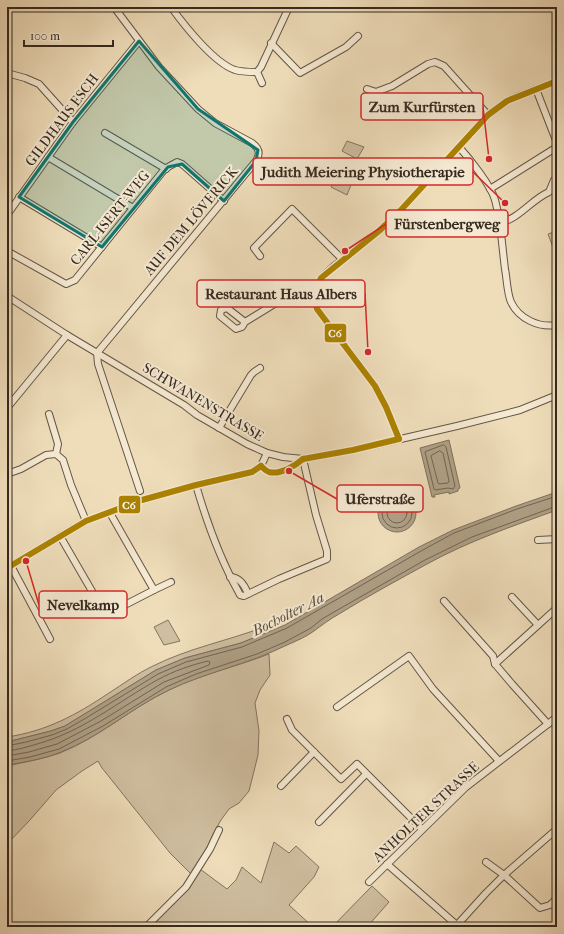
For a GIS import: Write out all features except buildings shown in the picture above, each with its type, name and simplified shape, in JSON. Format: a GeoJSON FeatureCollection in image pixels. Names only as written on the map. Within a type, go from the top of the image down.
{"type":"FeatureCollection","features":[{"type":"Feature","properties":{"kind":"street","name":"AUF DEM LÖVERICK"},"geometry":{"type":"LineString","coordinates":[[97,353],[224,201],[259,156],[258,150],[252,143],[215,123],[198,109],[160,67],[114,7]]}},
{"type":"Feature","properties":{"kind":"street"},"geometry":{"type":"LineString","coordinates":[[171,7],[208,50],[226,65],[236,70],[257,72]]}},
{"type":"Feature","properties":{"kind":"street"},"geometry":{"type":"LineString","coordinates":[[257,72],[261,67],[289,7]]}},
{"type":"Feature","properties":{"kind":"street"},"geometry":{"type":"LineString","coordinates":[[271,43],[300,73],[346,47],[358,36]]}},
{"type":"Feature","properties":{"kind":"street","name":"GILDHAUS ESCH"},"geometry":{"type":"LineString","coordinates":[[7,215],[73,122],[139,41]]}},
{"type":"Feature","properties":{"kind":"street"},"geometry":{"type":"LineString","coordinates":[[367,89],[376,92],[392,86],[428,64],[435,62],[444,66],[488,115]]}},
{"type":"Feature","properties":{"kind":"street"},"geometry":{"type":"LineString","coordinates":[[257,72],[262,83]]}},
{"type":"Feature","properties":{"kind":"street"},"geometry":{"type":"LineString","coordinates":[[7,73],[39,84],[73,122]]}},
{"type":"Feature","properties":{"kind":"street"},"geometry":{"type":"LineString","coordinates":[[399,439],[386,407],[375,386],[323,319],[317,309],[315,291],[321,278],[342,259],[374,235],[400,211],[488,115],[506,101],[557,81]]}},
{"type":"Feature","properties":{"kind":"street"},"geometry":{"type":"LineString","coordinates":[[536,90],[557,143]]}},
{"type":"Feature","properties":{"kind":"street"},"geometry":{"type":"LineString","coordinates":[[105,133],[166,169]]}},
{"type":"Feature","properties":{"kind":"street"},"geometry":{"type":"LineString","coordinates":[[459,147],[490,190],[494,198],[500,223],[511,302],[523,317],[531,322],[539,325],[557,325]]}},
{"type":"Feature","properties":{"kind":"street"},"geometry":{"type":"LineString","coordinates":[[490,190],[557,147]]}},
{"type":"Feature","properties":{"kind":"street"},"geometry":{"type":"LineString","coordinates":[[48,157],[134,208]]}},
{"type":"Feature","properties":{"kind":"street","name":"CARL-ISERT-WEG"},"geometry":{"type":"LineString","coordinates":[[7,251],[66,284],[75,280],[166,169],[173,163],[177,162],[182,164],[224,201]]}},
{"type":"Feature","properties":{"kind":"street"},"geometry":{"type":"LineString","coordinates":[[549,192],[554,180],[557,178]]}},
{"type":"Feature","properties":{"kind":"street"},"geometry":{"type":"LineString","coordinates":[[500,223],[514,218],[543,195],[549,192],[557,193]]}},
{"type":"Feature","properties":{"kind":"street"},"geometry":{"type":"LineString","coordinates":[[20,198],[102,247]]}},
{"type":"Feature","properties":{"kind":"street"},"geometry":{"type":"LineString","coordinates":[[260,256],[254,248],[292,209],[342,259]]}},
{"type":"Feature","properties":{"kind":"street"},"geometry":{"type":"LineString","coordinates":[[245,322],[290,295],[303,291],[315,291]]}},
{"type":"Feature","properties":{"kind":"street","name":"SCHWANENSTRASSE"},"geometry":{"type":"LineString","coordinates":[[7,296],[67,335],[184,405],[197,415],[219,428],[247,444],[283,457],[302,458],[346,451],[520,410],[557,395]]}},
{"type":"Feature","properties":{"kind":"street"},"geometry":{"type":"LineString","coordinates":[[7,408],[9,401],[67,335]]}},
{"type":"Feature","properties":{"kind":"street"},"geometry":{"type":"LineString","coordinates":[[97,353],[98,364],[140,491]]}},
{"type":"Feature","properties":{"kind":"street"},"geometry":{"type":"LineString","coordinates":[[219,428],[251,375],[260,368]]}},
{"type":"Feature","properties":{"kind":"street"},"geometry":{"type":"LineString","coordinates":[[49,414],[58,444],[56,454]]}},
{"type":"Feature","properties":{"kind":"street"},"geometry":{"type":"LineString","coordinates":[[50,640],[9,567],[86,521],[142,500],[196,485],[252,472],[261,466],[267,452]]}},
{"type":"Feature","properties":{"kind":"street"},"geometry":{"type":"LineString","coordinates":[[7,474],[21,469],[46,455],[56,454],[63,460],[70,485],[86,521]]}},
{"type":"Feature","properties":{"kind":"street"},"geometry":{"type":"LineString","coordinates":[[196,485],[208,526],[230,577],[240,595],[244,596],[279,579],[328,559],[302,458]]}},
{"type":"Feature","properties":{"kind":"street"},"geometry":{"type":"LineString","coordinates":[[110,513],[154,590]]}},
{"type":"Feature","properties":{"kind":"street"},"geometry":{"type":"LineString","coordinates":[[60,536],[100,605],[107,612],[117,609],[171,582]]}},
{"type":"Feature","properties":{"kind":"street"},"geometry":{"type":"LineString","coordinates":[[538,540],[557,539]]}},
{"type":"Feature","properties":{"kind":"street"},"geometry":{"type":"LineString","coordinates":[[512,597],[538,626]]}},
{"type":"Feature","properties":{"kind":"street"},"geometry":{"type":"LineString","coordinates":[[444,601],[494,656],[495,664],[548,724]]}},
{"type":"Feature","properties":{"kind":"street"},"geometry":{"type":"LineString","coordinates":[[495,664],[557,608]]}},
{"type":"Feature","properties":{"kind":"street","name":"ANHOLTER STRASSE"},"geometry":{"type":"LineString","coordinates":[[337,707],[409,656],[433,689],[499,761]]}},
{"type":"Feature","properties":{"kind":"street","name":"ANHOLTER STRASSE"},"geometry":{"type":"LineString","coordinates":[[369,882],[466,787],[556,718]]}},
{"type":"Feature","properties":{"kind":"street"},"geometry":{"type":"LineString","coordinates":[[287,719],[292,730],[350,790]]}},
{"type":"Feature","properties":{"kind":"street"},"geometry":{"type":"LineString","coordinates":[[281,786],[314,752]]}},
{"type":"Feature","properties":{"kind":"street"},"geometry":{"type":"LineString","coordinates":[[341,779],[357,764],[422,829]]}},
{"type":"Feature","properties":{"kind":"street"},"geometry":{"type":"LineString","coordinates":[[319,822],[366,774]]}},
{"type":"Feature","properties":{"kind":"street"},"geometry":{"type":"LineString","coordinates":[[146,927],[186,887],[219,830]]}},
{"type":"Feature","properties":{"kind":"street"},"geometry":{"type":"LineString","coordinates":[[387,864],[458,926],[486,893],[504,875],[557,830]]}},
{"type":"Feature","properties":{"kind":"street"},"geometry":{"type":"LineString","coordinates":[[486,862],[504,875],[540,908],[550,905],[557,898]]}},
{"type":"Feature","properties":{"kind":"highlighted area"},"geometry":{"type":"Polygon","coordinates":[[[139,41],[198,109],[258,150],[256,161],[224,201],[182,164],[168,167],[102,247],[19,197],[73,122],[139,41]]]}},
{"type":"Feature","properties":{"kind":"shaded area"},"geometry":{"type":"Polygon","coordinates":[[[347,141],[364,147],[357,159],[342,151],[347,141]]]}},
{"type":"Feature","properties":{"kind":"shaded area"},"geometry":{"type":"Polygon","coordinates":[[[335,178],[351,185],[347,195],[331,187],[335,178]]]}},
{"type":"Feature","properties":{"kind":"shaded area"},"geometry":{"type":"Polygon","coordinates":[[[557,231],[557,258],[548,234],[557,231]]]}},
{"type":"Feature","properties":{"kind":"shaded area"},"geometry":{"type":"Polygon","coordinates":[[[168,620],[180,641],[164,645],[154,627],[168,620]]]}},
{"type":"Feature","properties":{"kind":"shaded area"},"geometry":{"type":"Polygon","coordinates":[[[264,627],[266,633],[241,643],[185,658],[156,670],[65,726],[7,742],[7,737],[35,731],[73,715],[153,666],[194,649],[264,627]]]}},
{"type":"Feature","properties":{"kind":"shaded area"},"geometry":{"type":"Polygon","coordinates":[[[269,654],[270,675],[260,690],[255,703],[259,731],[258,755],[249,791],[239,803],[229,809],[221,820],[207,848],[191,874],[170,853],[98,761],[56,790],[7,844],[7,766],[41,759],[60,753],[89,739],[155,697],[181,684],[269,654]]]}},
{"type":"Feature","properties":{"kind":"shaded area"},"geometry":{"type":"Polygon","coordinates":[[[274,842],[289,853],[296,846],[319,867],[314,877],[289,905],[313,927],[147,927],[183,893],[200,869],[227,889],[236,880],[242,867],[261,883],[274,842]]]}},
{"type":"Feature","properties":{"kind":"shaded area"},"geometry":{"type":"Polygon","coordinates":[[[372,886],[389,902],[367,927],[332,927],[372,886]]]}},
{"type":"Feature","properties":{"kind":"water"},"geometry":{"type":"Polygon","coordinates":[[[449,440],[460,488],[458,491],[449,494],[449,492],[434,495],[435,497],[432,497],[420,448],[449,440]]]}},
{"type":"Feature","properties":{"kind":"water"},"geometry":{"type":"Polygon","coordinates":[[[557,492],[557,510],[491,534],[443,556],[361,601],[301,639],[258,658],[198,678],[169,690],[155,697],[89,739],[61,752],[7,765],[7,742],[65,726],[156,670],[185,658],[241,643],[285,625],[419,547],[453,530],[557,492]]]}},
{"type":"Feature","properties":{"kind":"water"},"geometry":{"type":"Polygon","coordinates":[[[397,494],[410,500],[416,513],[410,526],[397,532],[384,526],[378,513],[384,500],[397,494]]]}},
{"type":"Feature","properties":{"kind":"transit line","name":"C6"},"geometry":{"type":"LineString","coordinates":[[399,439],[386,407],[375,386],[317,309],[315,291],[321,278],[379,231],[400,211],[488,115],[507,101],[557,81]]}},
{"type":"Feature","properties":{"kind":"transit line","name":"C6"},"geometry":{"type":"LineString","coordinates":[[303,459],[353,450],[399,439]]}},
{"type":"Feature","properties":{"kind":"transit line","name":"C6"},"geometry":{"type":"LineString","coordinates":[[261,466],[273,473],[292,467],[303,459]]}},
{"type":"Feature","properties":{"kind":"transit line","name":"C6"},"geometry":{"type":"LineString","coordinates":[[7,568],[86,521],[142,500],[196,485],[252,472],[261,466]]}},
{"type":"Feature","properties":{"kind":"place","name":"Zum Kurfürsten"},"geometry":{"type":"Point","coordinates":[489,159]}},
{"type":"Feature","properties":{"kind":"place","name":"Judith Meiering Physiotherapie"},"geometry":{"type":"Point","coordinates":[505,203]}},
{"type":"Feature","properties":{"kind":"place","name":"Fürstenbergweg"},"geometry":{"type":"Point","coordinates":[345,251]}},
{"type":"Feature","properties":{"kind":"place","name":"Restaurant Haus Albers"},"geometry":{"type":"Point","coordinates":[368,352]}},
{"type":"Feature","properties":{"kind":"place","name":"Uferstraße"},"geometry":{"type":"Point","coordinates":[289,471]}},
{"type":"Feature","properties":{"kind":"place","name":"Nevelkamp"},"geometry":{"type":"Point","coordinates":[26,561]}},
{"type":"Feature","properties":{"kind":"water label","name":"Bocholter Aa"},"geometry":{"type":"Point","coordinates":[288,614]}}]}
